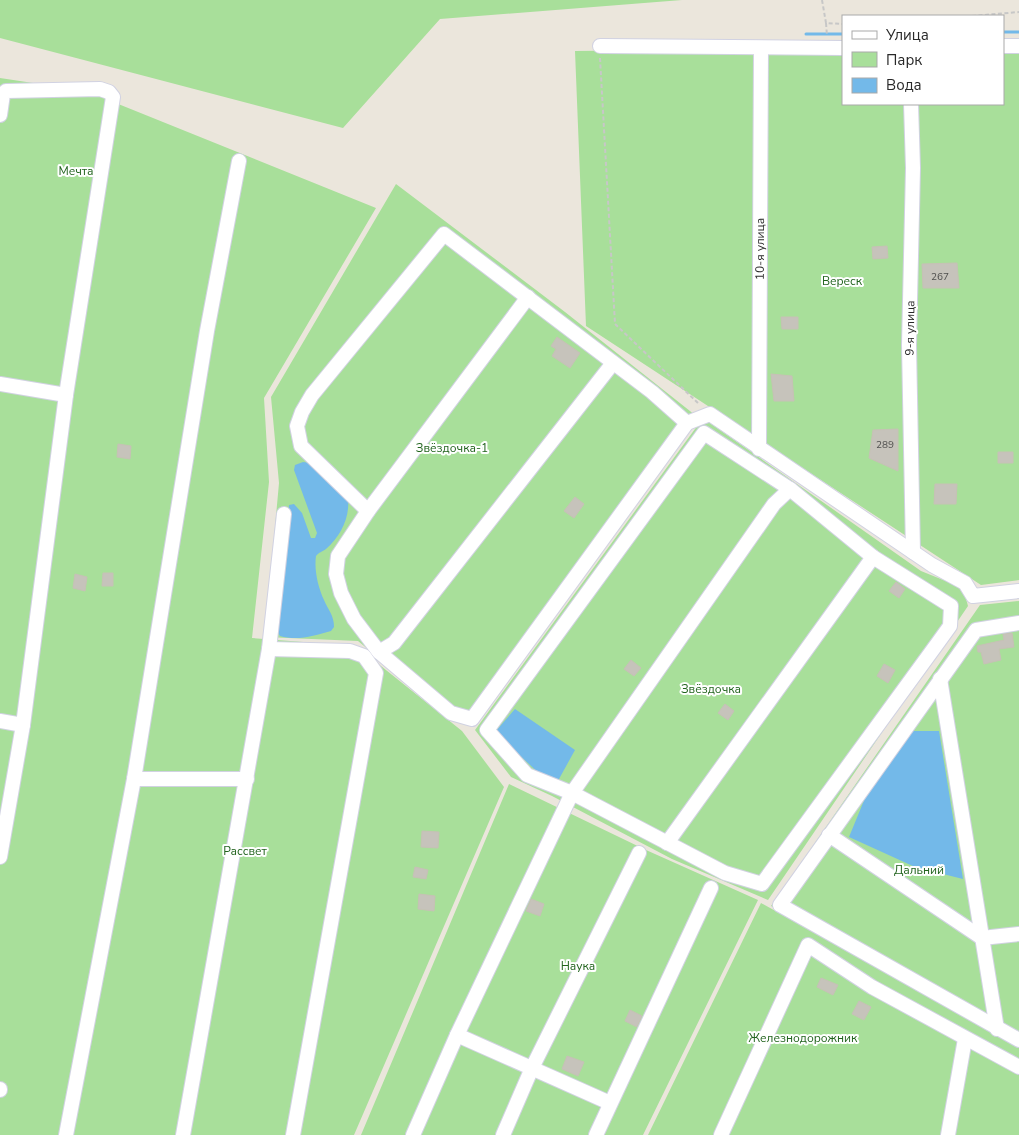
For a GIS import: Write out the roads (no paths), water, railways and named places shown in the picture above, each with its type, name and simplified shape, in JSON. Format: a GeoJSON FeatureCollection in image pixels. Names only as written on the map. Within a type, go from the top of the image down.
{"type":"FeatureCollection","features":[{"type":"Feature","properties":{"kind":"street"},"geometry":{"type":"LineString","coordinates":[[600,46],[842,48]]}},
{"type":"Feature","properties":{"kind":"street"},"geometry":{"type":"LineString","coordinates":[[1004,46],[1019,46]]}},
{"type":"Feature","properties":{"kind":"street","name":"10-я улица"},"geometry":{"type":"LineString","coordinates":[[759,449],[761,48]]}},
{"type":"Feature","properties":{"kind":"street"},"geometry":{"type":"LineString","coordinates":[[0,115],[3,94],[6,91],[100,89],[109,92],[113,97],[66,395],[23,725],[0,857]]}},
{"type":"Feature","properties":{"kind":"street","name":"9-я улица"},"geometry":{"type":"LineString","coordinates":[[911,105],[913,168],[909,345],[913,552]]}},
{"type":"Feature","properties":{"kind":"street"},"geometry":{"type":"LineString","coordinates":[[66,1135],[134,779],[207,331],[238,161]]}},
{"type":"Feature","properties":{"kind":"street"},"geometry":{"type":"LineString","coordinates":[[368,511],[301,446],[297,426],[302,412],[312,395],[444,234],[652,392],[687,424]]}},
{"type":"Feature","properties":{"kind":"street"},"geometry":{"type":"LineString","coordinates":[[528,298],[368,511],[338,556],[336,574],[340,593],[354,619],[379,652],[451,713],[472,718],[687,424],[710,414],[932,566],[965,582],[973,596],[1019,592]]}},
{"type":"Feature","properties":{"kind":"street"},"geometry":{"type":"LineString","coordinates":[[379,652],[394,643],[613,363]]}},
{"type":"Feature","properties":{"kind":"street"},"geometry":{"type":"LineString","coordinates":[[0,384],[66,395]]}},
{"type":"Feature","properties":{"kind":"street"},"geometry":{"type":"LineString","coordinates":[[704,433],[790,489],[873,557],[951,606],[950,626],[762,884],[725,873],[572,793],[527,775],[486,730],[704,433]]}},
{"type":"Feature","properties":{"kind":"street"},"geometry":{"type":"LineString","coordinates":[[413,1135],[457,1035],[572,793],[774,504],[790,489]]}},
{"type":"Feature","properties":{"kind":"street"},"geometry":{"type":"LineString","coordinates":[[183,1135],[269,649],[284,514]]}},
{"type":"Feature","properties":{"kind":"street"},"geometry":{"type":"LineString","coordinates":[[667,843],[873,557]]}},
{"type":"Feature","properties":{"kind":"street"},"geometry":{"type":"LineString","coordinates":[[1019,623],[976,630],[780,905],[1019,1040]]}},
{"type":"Feature","properties":{"kind":"street"},"geometry":{"type":"LineString","coordinates":[[269,649],[350,651],[364,656],[376,673],[292,1135]]}},
{"type":"Feature","properties":{"kind":"street"},"geometry":{"type":"LineString","coordinates":[[940,679],[997,1029]]}},
{"type":"Feature","properties":{"kind":"street"},"geometry":{"type":"LineString","coordinates":[[0,721],[23,725]]}},
{"type":"Feature","properties":{"kind":"street"},"geometry":{"type":"LineString","coordinates":[[134,779],[247,779]]}},
{"type":"Feature","properties":{"kind":"street"},"geometry":{"type":"LineString","coordinates":[[829,835],[982,938],[1019,934]]}},
{"type":"Feature","properties":{"kind":"street"},"geometry":{"type":"LineString","coordinates":[[503,1135],[532,1068],[639,853]]}},
{"type":"Feature","properties":{"kind":"street"},"geometry":{"type":"LineString","coordinates":[[596,1135],[711,888]]}},
{"type":"Feature","properties":{"kind":"street"},"geometry":{"type":"LineString","coordinates":[[721,1135],[808,945],[872,987],[1019,1068]]}},
{"type":"Feature","properties":{"kind":"street"},"geometry":{"type":"LineString","coordinates":[[457,1035],[610,1103]]}},
{"type":"Feature","properties":{"kind":"street"},"geometry":{"type":"LineString","coordinates":[[948,1135],[964,1039]]}},
{"type":"Feature","properties":{"kind":"water"},"geometry":{"type":"Polygon","coordinates":[[[303,462],[311,463],[322,477],[348,499],[348,506],[346,520],[340,533],[326,549],[316,556],[318,584],[332,616],[334,627],[331,631],[318,635],[293,638],[280,636],[277,631],[289,505],[294,504],[302,513],[311,538],[315,538],[317,533],[294,470],[295,465],[303,462]]]}},
{"type":"Feature","properties":{"kind":"water"},"geometry":{"type":"Polygon","coordinates":[[[515,709],[575,750],[559,779],[546,780],[495,732],[515,709]]]}},
{"type":"Feature","properties":{"kind":"water"},"geometry":{"type":"Polygon","coordinates":[[[910,731],[939,731],[963,879],[915,867],[849,837],[877,769],[910,731]]]}},
{"type":"Feature","properties":{"kind":"waterway"},"geometry":{"type":"LineString","coordinates":[[1004,32],[1019,32]]}},
{"type":"Feature","properties":{"kind":"waterway"},"geometry":{"type":"LineString","coordinates":[[806,34],[842,34]]}},
{"type":"Feature","properties":{"kind":"park label","name":"Мечта"},"geometry":{"type":"Point","coordinates":[76,171]}},
{"type":"Feature","properties":{"kind":"park label","name":"Вереск"},"geometry":{"type":"Point","coordinates":[842,281]}},
{"type":"Feature","properties":{"kind":"park label","name":"Звёздочка-1"},"geometry":{"type":"Point","coordinates":[452,448]}},
{"type":"Feature","properties":{"kind":"park label","name":"Звёздочка"},"geometry":{"type":"Point","coordinates":[711,689]}},
{"type":"Feature","properties":{"kind":"park label","name":"Рассвет"},"geometry":{"type":"Point","coordinates":[245,851]}},
{"type":"Feature","properties":{"kind":"park label","name":"Дальний"},"geometry":{"type":"Point","coordinates":[919,870]}},
{"type":"Feature","properties":{"kind":"park label","name":"Наука"},"geometry":{"type":"Point","coordinates":[578,966]}},
{"type":"Feature","properties":{"kind":"park label","name":"Железнодорожник"},"geometry":{"type":"Point","coordinates":[803,1038]}}]}
